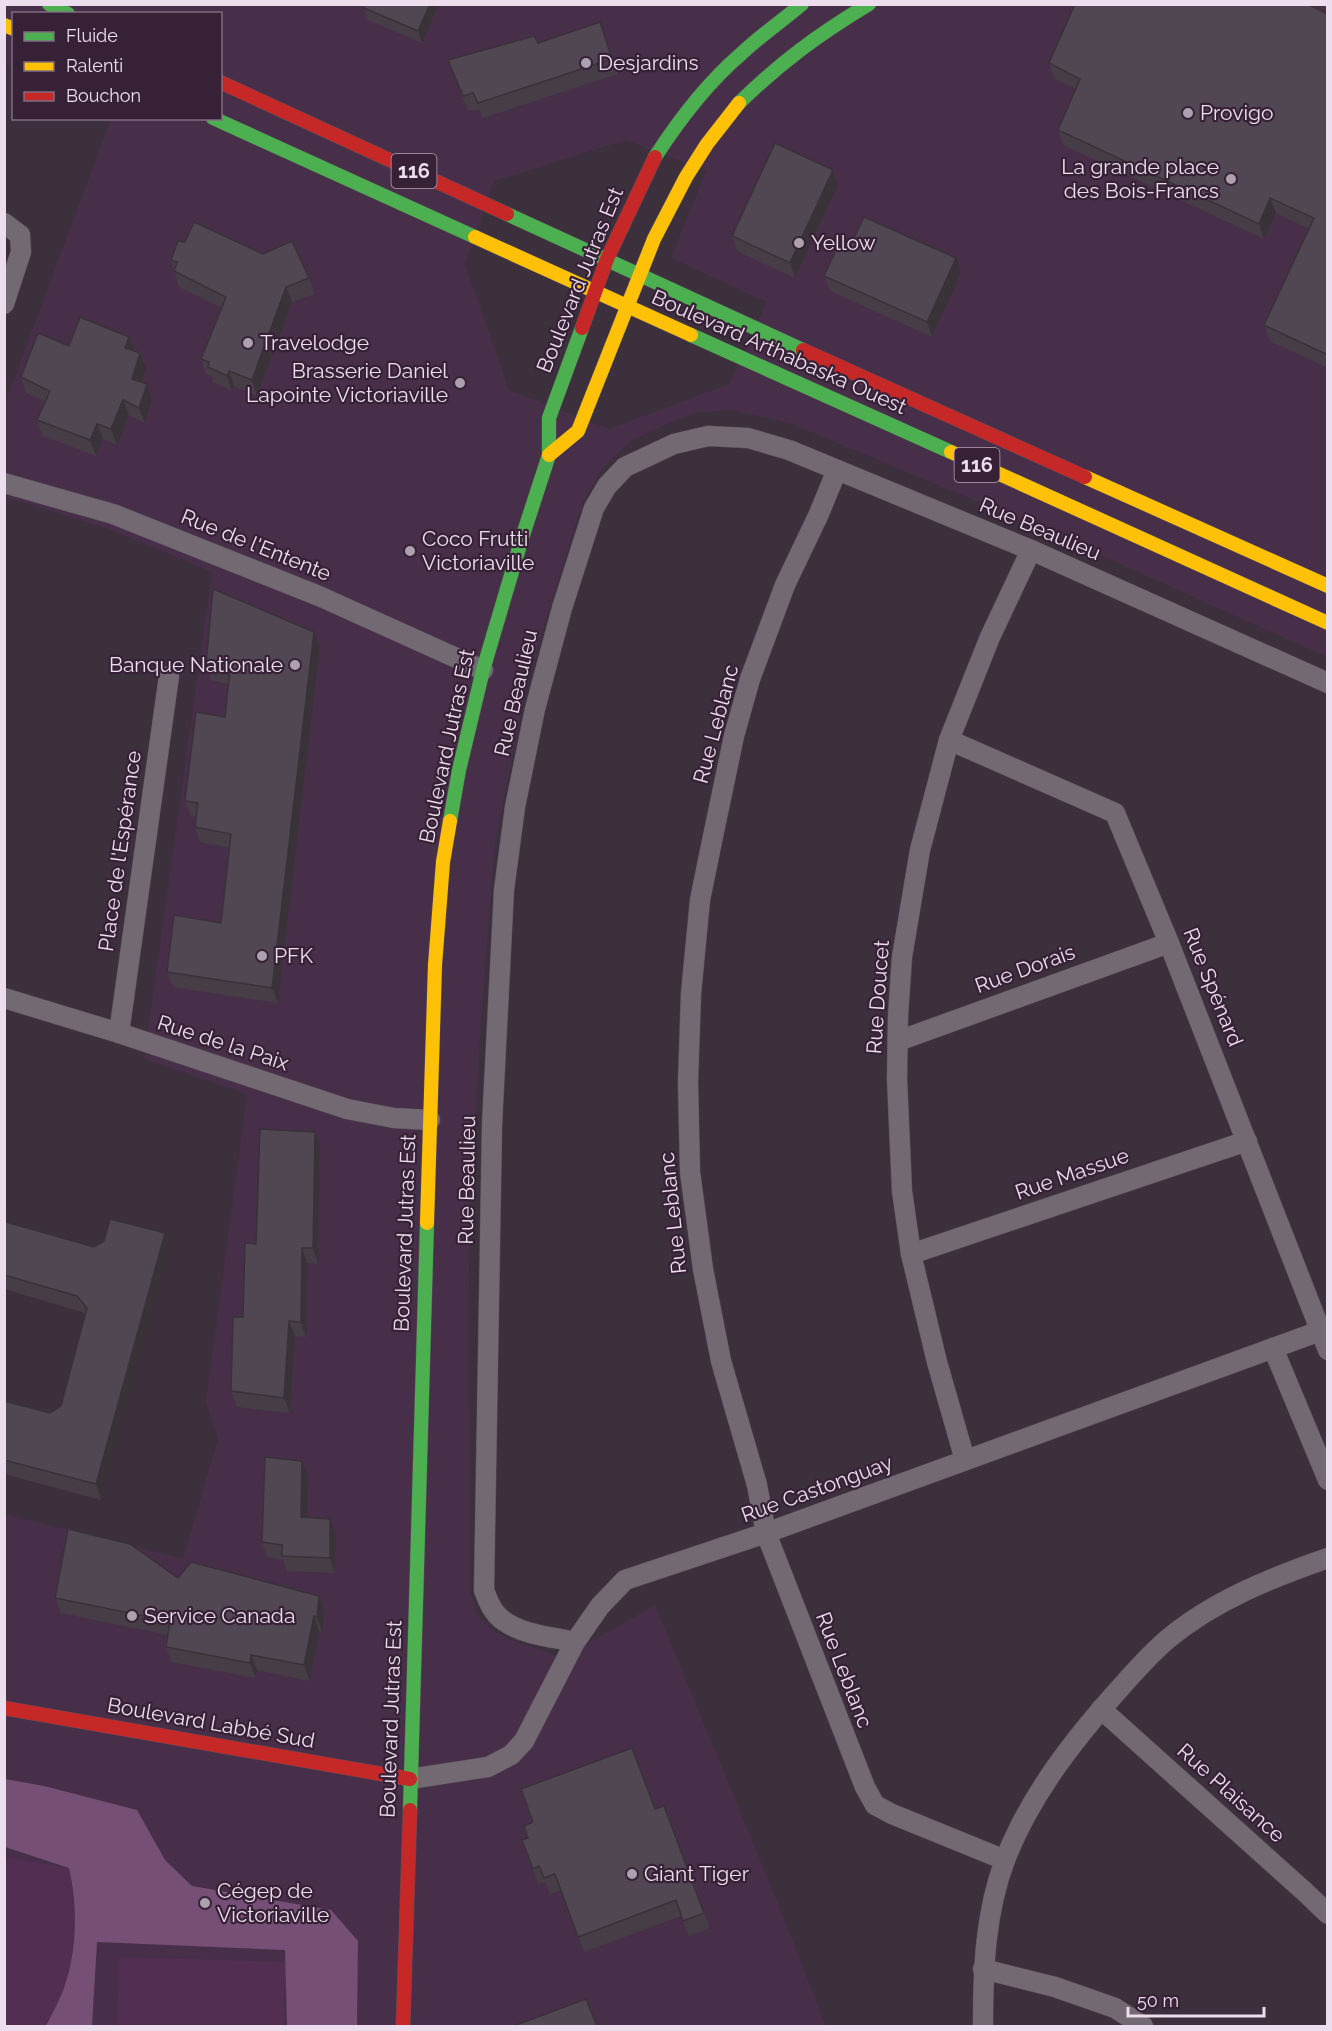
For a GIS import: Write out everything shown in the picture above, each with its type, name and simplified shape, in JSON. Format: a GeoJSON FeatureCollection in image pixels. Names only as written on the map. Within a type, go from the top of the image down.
{"type":"FeatureCollection","features":[{"type":"Feature","properties":{"kind":"main road"},"geometry":{"type":"LineString","coordinates":[[48,4],[64,12]]}},
{"type":"Feature","properties":{"kind":"main road","name":"Boulevard Jutras Est"},"geometry":{"type":"LineString","coordinates":[[403,2026],[435,965],[443,862],[459,770],[483,670],[549,454],[549,418],[607,259],[653,160],[677,123],[706,89],[740,55],[802,4]]}},
{"type":"Feature","properties":{"kind":"main road"},"geometry":{"type":"LineString","coordinates":[[549,454],[578,431],[654,239],[686,177],[707,144],[735,107],[772,71],[823,32],[869,4]]}},
{"type":"Feature","properties":{"kind":"main road","name":"Boulevard Arthabaska Ouest"},"geometry":{"type":"LineString","coordinates":[[222,83],[699,303],[1328,586]]}},
{"type":"Feature","properties":{"kind":"main road","name":"Boulevard Arthabaska Ouest"},"geometry":{"type":"LineString","coordinates":[[217,120],[1328,624]]}},
{"type":"Feature","properties":{"kind":"main road","name":"Boulevard Labbé Sud"},"geometry":{"type":"LineString","coordinates":[[4,1708],[410,1779]]}},
{"type":"Feature","properties":{"kind":"street"},"geometry":{"type":"LineString","coordinates":[[4,223],[20,235],[21,252],[4,304]]}},
{"type":"Feature","properties":{"kind":"street","name":"Rue Beaulieu"},"geometry":{"type":"LineString","coordinates":[[575,1642],[523,1630],[503,1621],[495,1613],[484,1590],[492,1136],[498,976],[504,890],[515,807],[535,709],[562,608],[584,535],[594,508],[607,486],[625,468],[674,444],[708,436],[748,438],[789,450],[1031,550],[1328,682]]}},
{"type":"Feature","properties":{"kind":"street","name":"Rue Leblanc"},"geometry":{"type":"LineString","coordinates":[[837,470],[785,585],[750,679],[734,736],[700,900],[691,994],[688,1082],[690,1172],[702,1269],[721,1361],[757,1485],[766,1533],[865,1787],[875,1805],[892,1814],[1005,1860]]}},
{"type":"Feature","properties":{"kind":"street","name":"Rue de l'Entente"},"geometry":{"type":"LineString","coordinates":[[4,483],[113,514],[319,596],[483,670]]}},
{"type":"Feature","properties":{"kind":"street","name":"Rue Doucet"},"geometry":{"type":"LineString","coordinates":[[965,1460],[937,1362],[911,1254],[902,1191],[897,1079],[902,957],[920,850],[949,740],[990,638],[1031,550]]}},
{"type":"Feature","properties":{"kind":"street","name":"Place de l'Espérance"},"geometry":{"type":"LineString","coordinates":[[119,1033],[169,676]]}},
{"type":"Feature","properties":{"kind":"street","name":"Rue Spénard"},"geometry":{"type":"LineString","coordinates":[[949,740],[1115,813],[1169,943],[1328,1350]]}},
{"type":"Feature","properties":{"kind":"street","name":"Rue Dorais"},"geometry":{"type":"LineString","coordinates":[[898,1041],[1169,943]]}},
{"type":"Feature","properties":{"kind":"street","name":"Rue de la Paix"},"geometry":{"type":"LineString","coordinates":[[4,998],[119,1033],[348,1109],[394,1118],[430,1120]]}},
{"type":"Feature","properties":{"kind":"street","name":"Rue Massue"},"geometry":{"type":"LineString","coordinates":[[911,1254],[1247,1141]]}},
{"type":"Feature","properties":{"kind":"street","name":"Rue Castonguay"},"geometry":{"type":"LineString","coordinates":[[410,1779],[488,1767],[511,1755],[524,1741],[575,1642],[600,1606],[625,1580],[766,1533],[1320,1331]]}},
{"type":"Feature","properties":{"kind":"street"},"geometry":{"type":"LineString","coordinates":[[1273,1348],[1328,1480]]}},
{"type":"Feature","properties":{"kind":"street"},"geometry":{"type":"LineString","coordinates":[[983,2026],[983,1969],[992,1907],[1005,1860],[1024,1818],[1057,1765],[1101,1709],[1170,1638],[1207,1612],[1284,1573],[1328,1558]]}},
{"type":"Feature","properties":{"kind":"street","name":"Rue Plaisance"},"geometry":{"type":"LineString","coordinates":[[1101,1709],[1328,1914]]}},
{"type":"Feature","properties":{"kind":"street"},"geometry":{"type":"LineString","coordinates":[[983,1969],[1055,1987],[1115,2008],[1143,2026]]}},
{"type":"Feature","properties":{"kind":"shaded area"},"geometry":{"type":"Polygon","coordinates":[[[5,5],[1327,5],[1327,657],[1036,526],[790,423],[731,410],[694,413],[655,429],[630,441],[602,469],[582,504],[529,674],[495,842],[481,1019],[469,1251],[470,1591],[477,1614],[493,1631],[563,1658],[655,1605],[826,2026],[5,2026],[5,1514],[183,1559],[218,1439],[206,1402],[247,1094],[144,1059],[212,572],[106,528],[5,497],[4,406],[111,120],[222,120],[222,12],[12,12],[12,66],[5,63],[5,5]],[[626,140],[494,181],[465,264],[509,390],[609,429],[729,384],[767,302],[671,258],[706,171],[626,140]]]}},
{"type":"Feature","properties":{"kind":"shaded area"},"geometry":{"type":"Polygon","coordinates":[[[5,1779],[44,1786],[137,1810],[165,1860],[192,1886],[331,1910],[358,1941],[357,2026],[287,2026],[285,1950],[97,1942],[92,2026],[46,2026],[64,1988],[72,1959],[75,1913],[72,1883],[69,1868],[5,1847],[5,1779]]]}},
{"type":"Feature","properties":{"kind":"shaded area"},"geometry":{"type":"Polygon","coordinates":[[[4,1857],[69,1868],[75,1913],[72,1959],[64,1988],[46,2026],[5,2026],[4,1857]]]}},
{"type":"Feature","properties":{"kind":"shaded area"},"geometry":{"type":"Polygon","coordinates":[[[119,1957],[286,1962],[284,2026],[117,2026],[119,1957]]]}},
{"type":"Feature","properties":{"kind":"building"},"geometry":{"type":"Polygon","coordinates":[[[365,4],[430,4],[418,31],[364,8],[365,4]]]}},
{"type":"Feature","properties":{"kind":"building","name":"La grande place des Bois-Francs"},"geometry":{"type":"Polygon","coordinates":[[[1075,4],[1307,4],[1328,14],[1328,355],[1264,325],[1314,218],[1270,198],[1259,224],[1058,130],[1080,79],[1049,63],[1075,4]]]}},
{"type":"Feature","properties":{"kind":"building"},"geometry":{"type":"Polygon","coordinates":[[[600,22],[612,59],[478,103],[473,93],[463,96],[448,60],[534,36],[538,43],[600,22]]]}},
{"type":"Feature","properties":{"kind":"building"},"geometry":{"type":"Polygon","coordinates":[[[775,143],[833,170],[790,263],[732,236],[775,143]]]}},
{"type":"Feature","properties":{"kind":"building"},"geometry":{"type":"Polygon","coordinates":[[[864,217],[956,258],[927,322],[824,276],[838,246],[848,251],[864,217]]]}},
{"type":"Feature","properties":{"kind":"building","name":"Travelodge"},"geometry":{"type":"Polygon","coordinates":[[[194,222],[263,254],[292,241],[309,278],[286,287],[252,380],[229,371],[227,376],[208,367],[209,362],[201,359],[226,297],[174,271],[177,262],[171,260],[178,241],[185,242],[194,222]]]}},
{"type":"Feature","properties":{"kind":"building"},"geometry":{"type":"Polygon","coordinates":[[[80,317],[129,337],[125,348],[140,353],[132,379],[147,384],[139,408],[123,400],[111,429],[97,424],[90,440],[37,420],[50,391],[21,377],[38,333],[69,346],[80,317]]]}},
{"type":"Feature","properties":{"kind":"building"},"geometry":{"type":"Polygon","coordinates":[[[213,589],[314,632],[272,988],[167,972],[174,915],[221,923],[231,834],[195,827],[198,803],[185,801],[196,712],[225,717],[230,670],[206,664],[213,589]]]}},
{"type":"Feature","properties":{"kind":"building"},"geometry":{"type":"Polygon","coordinates":[[[260,1129],[315,1132],[313,1248],[302,1248],[301,1322],[289,1321],[284,1398],[231,1391],[233,1317],[243,1317],[245,1243],[256,1244],[260,1129]]]}},
{"type":"Feature","properties":{"kind":"building"},"geometry":{"type":"Polygon","coordinates":[[[110,1219],[165,1233],[96,1484],[4,1460],[4,1401],[50,1413],[61,1406],[87,1308],[77,1296],[4,1275],[4,1220],[94,1247],[104,1241],[110,1219]]]}},
{"type":"Feature","properties":{"kind":"building"},"geometry":{"type":"Polygon","coordinates":[[[265,1457],[302,1461],[301,1517],[330,1519],[330,1558],[282,1556],[282,1545],[262,1542],[265,1457]]]}},
{"type":"Feature","properties":{"kind":"building"},"geometry":{"type":"Polygon","coordinates":[[[68,1529],[130,1544],[178,1578],[191,1562],[319,1596],[317,1617],[314,1616],[304,1665],[251,1655],[250,1663],[166,1647],[170,1621],[55,1598],[68,1529]]]}},
{"type":"Feature","properties":{"kind":"building"},"geometry":{"type":"Polygon","coordinates":[[[632,1748],[655,1809],[664,1806],[704,1913],[683,1921],[676,1900],[578,1937],[555,1874],[544,1878],[539,1866],[533,1869],[522,1840],[528,1838],[524,1826],[533,1822],[521,1789],[632,1748]]]}},
{"type":"Feature","properties":{"kind":"building"},"geometry":{"type":"Polygon","coordinates":[[[586,1999],[597,2026],[516,2026],[516,2025],[586,1999]]]}},
{"type":"Feature","properties":{"kind":"traffic: fast"},"geometry":{"type":"LineString","coordinates":[[49,4],[64,12]]}},
{"type":"Feature","properties":{"kind":"traffic: fast"},"geometry":{"type":"LineString","coordinates":[[655,157],[684,116],[717,77],[748,47],[802,4]]}},
{"type":"Feature","properties":{"kind":"traffic: fast"},"geometry":{"type":"LineString","coordinates":[[739,103],[801,49],[869,4]]}},
{"type":"Feature","properties":{"kind":"traffic: fast"},"geometry":{"type":"LineString","coordinates":[[217,120],[475,237]]}},
{"type":"Feature","properties":{"kind":"traffic: fast"},"geometry":{"type":"LineString","coordinates":[[507,214],[803,350]]}},
{"type":"Feature","properties":{"kind":"traffic: fast"},"geometry":{"type":"LineString","coordinates":[[450,821],[459,770],[483,670],[549,455],[549,418],[582,328]]}},
{"type":"Feature","properties":{"kind":"traffic: fast"},"geometry":{"type":"LineString","coordinates":[[691,335],[951,452]]}},
{"type":"Feature","properties":{"kind":"traffic: fast"},"geometry":{"type":"LineString","coordinates":[[410,1810],[427,1223]]}},
{"type":"Feature","properties":{"kind":"traffic: slow"},"geometry":{"type":"LineString","coordinates":[[4,25],[12,28]]}},
{"type":"Feature","properties":{"kind":"traffic: slow"},"geometry":{"type":"LineString","coordinates":[[549,455],[578,431],[654,239],[686,177],[707,144],[739,103]]}},
{"type":"Feature","properties":{"kind":"traffic: slow"},"geometry":{"type":"LineString","coordinates":[[475,237],[691,335]]}},
{"type":"Feature","properties":{"kind":"traffic: slow"},"geometry":{"type":"LineString","coordinates":[[951,452],[1328,623]]}},
{"type":"Feature","properties":{"kind":"traffic: slow"},"geometry":{"type":"LineString","coordinates":[[1085,477],[1328,586]]}},
{"type":"Feature","properties":{"kind":"traffic: slow"},"geometry":{"type":"LineString","coordinates":[[427,1223],[435,965],[443,862],[450,821]]}},
{"type":"Feature","properties":{"kind":"traffic: jam"},"geometry":{"type":"LineString","coordinates":[[222,83],[507,214]]}},
{"type":"Feature","properties":{"kind":"traffic: jam"},"geometry":{"type":"LineString","coordinates":[[582,328],[607,259],[655,157]]}},
{"type":"Feature","properties":{"kind":"traffic: jam"},"geometry":{"type":"LineString","coordinates":[[803,350],[1085,477]]}},
{"type":"Feature","properties":{"kind":"traffic: jam"},"geometry":{"type":"LineString","coordinates":[[4,1708],[410,1779]]}},
{"type":"Feature","properties":{"kind":"traffic: jam"},"geometry":{"type":"LineString","coordinates":[[403,2026],[410,1810]]}},
{"type":"Feature","properties":{"kind":"place","name":"Desjardins"},"geometry":{"type":"Point","coordinates":[586,63]}},
{"type":"Feature","properties":{"kind":"place","name":"Provigo"},"geometry":{"type":"Point","coordinates":[1188,113]}},
{"type":"Feature","properties":{"kind":"place","name":"La grande place des Bois-Francs"},"geometry":{"type":"Point","coordinates":[1231,179]}},
{"type":"Feature","properties":{"kind":"place","name":"Yellow"},"geometry":{"type":"Point","coordinates":[799,243]}},
{"type":"Feature","properties":{"kind":"place","name":"Travelodge"},"geometry":{"type":"Point","coordinates":[248,343]}},
{"type":"Feature","properties":{"kind":"place","name":"Brasserie Daniel Lapointe Victoriaville"},"geometry":{"type":"Point","coordinates":[460,383]}},
{"type":"Feature","properties":{"kind":"place","name":"Coco Frutti Victoriaville"},"geometry":{"type":"Point","coordinates":[410,551]}},
{"type":"Feature","properties":{"kind":"place","name":"Banque Nationale"},"geometry":{"type":"Point","coordinates":[295,665]}},
{"type":"Feature","properties":{"kind":"place","name":"PFK"},"geometry":{"type":"Point","coordinates":[262,956]}},
{"type":"Feature","properties":{"kind":"place","name":"Service Canada"},"geometry":{"type":"Point","coordinates":[132,1616]}},
{"type":"Feature","properties":{"kind":"place","name":"Giant Tiger"},"geometry":{"type":"Point","coordinates":[632,1874]}},
{"type":"Feature","properties":{"kind":"place","name":"Cégep de Victoriaville"},"geometry":{"type":"Point","coordinates":[205,1903]}}]}
